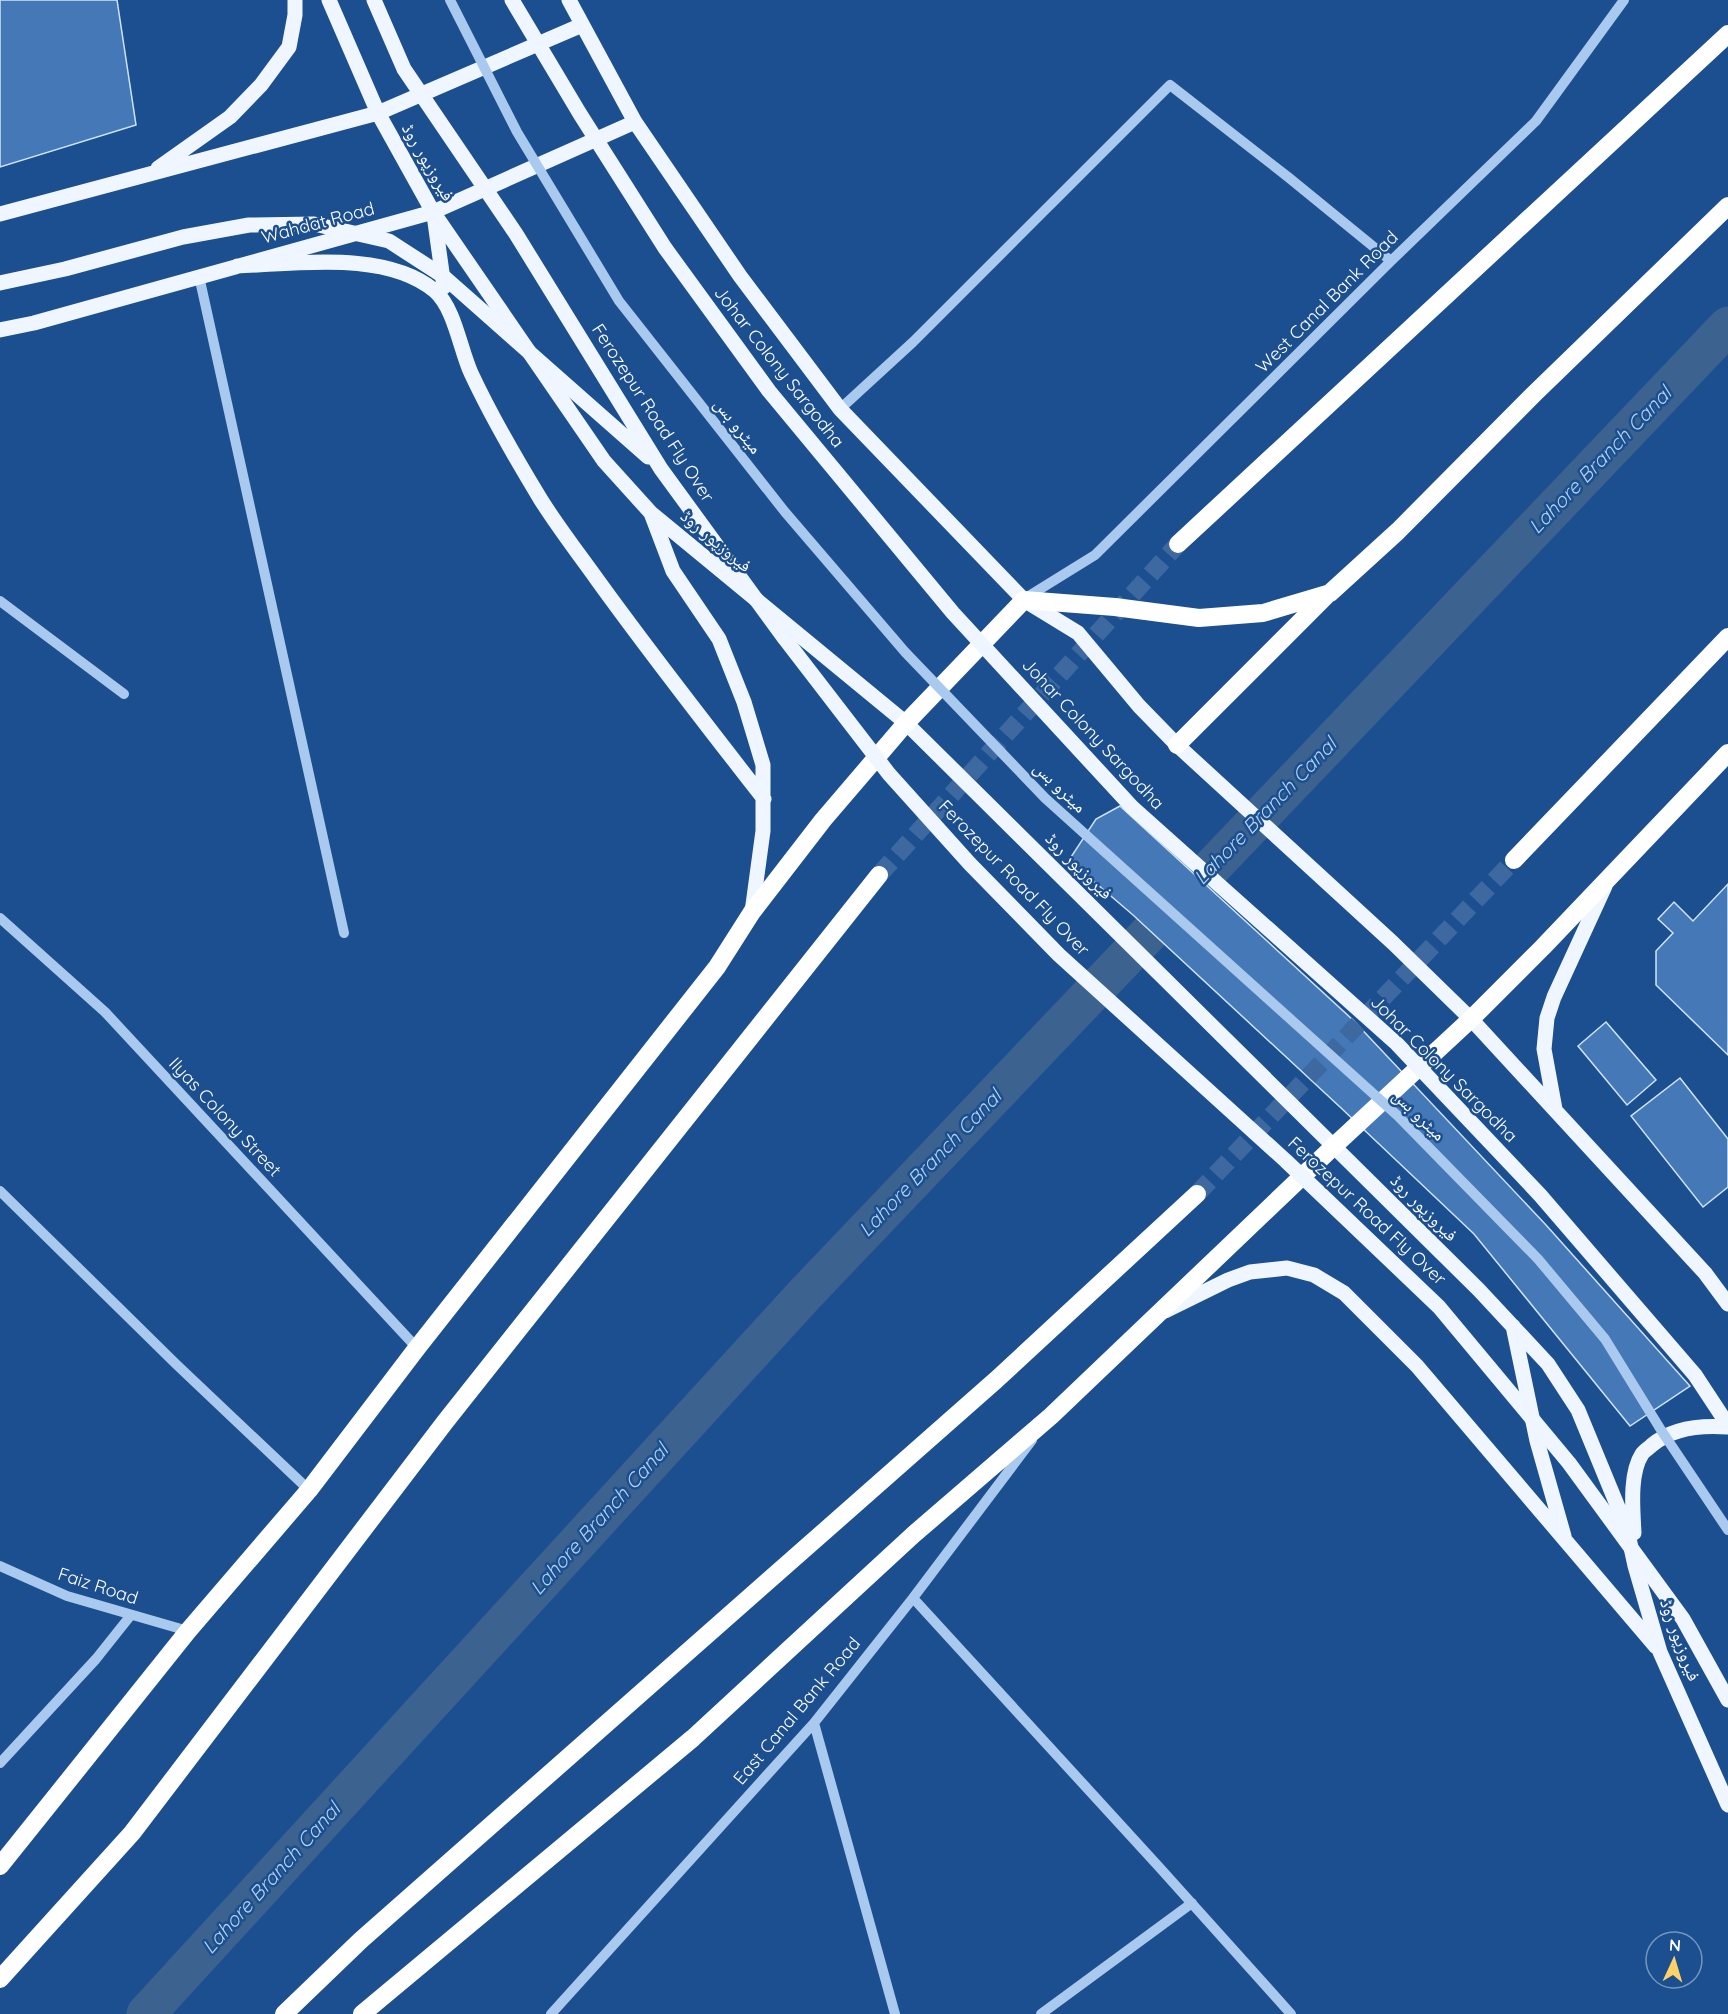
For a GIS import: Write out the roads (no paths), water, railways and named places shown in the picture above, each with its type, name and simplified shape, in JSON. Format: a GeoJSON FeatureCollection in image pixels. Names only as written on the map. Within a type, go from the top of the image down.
{"type":"FeatureCollection","features":[{"type":"Feature","properties":{"kind":"highway"},"geometry":{"type":"LineString","coordinates":[[1178,544],[1728,34]]}},
{"type":"Feature","properties":{"kind":"highway"},"geometry":{"type":"LineString","coordinates":[[1177,746],[1330,592],[1398,531],[1535,393],[1728,206]]}},
{"type":"Feature","properties":{"kind":"highway"},"geometry":{"type":"LineString","coordinates":[[0,1866],[188,1631],[309,1490],[417,1348],[717,967],[752,912],[823,820],[906,723],[1024,600],[1115,607],[1199,618],[1263,613],[1330,592]]}},
{"type":"Feature","properties":{"kind":"highway"},"geometry":{"type":"LineString","coordinates":[[1514,860],[1728,637]]}},
{"type":"Feature","properties":{"kind":"highway"},"geometry":{"type":"LineString","coordinates":[[362,2014],[693,1738],[913,1535],[1051,1416],[1334,1146],[1471,1019],[1728,753]]}},
{"type":"Feature","properties":{"kind":"highway"},"geometry":{"type":"LineString","coordinates":[[0,1979],[132,1833],[446,1422],[879,875]]}},
{"type":"Feature","properties":{"kind":"highway"},"geometry":{"type":"LineString","coordinates":[[284,2014],[361,1940],[996,1380],[1197,1194]]}},
{"type":"Feature","properties":{"kind":"main road"},"geometry":{"type":"LineString","coordinates":[[148,174],[230,117],[261,85],[289,47],[295,15],[295,0]]}},
{"type":"Feature","properties":{"kind":"main road","name":"فیروزپور روڈ"},"geometry":{"type":"LineString","coordinates":[[329,0],[378,113],[433,212],[604,461],[651,513],[906,723],[1513,1324],[1548,1364],[1578,1410],[1628,1529],[1635,1566],[1660,1652],[1728,1805]]}},
{"type":"Feature","properties":{"kind":"main road","name":"Ferozepur Road Fly Over"},"geometry":{"type":"LineString","coordinates":[[374,0],[404,69],[516,234],[661,469],[785,639],[889,774],[970,864],[1059,955],[1286,1161],[1439,1307],[1569,1463],[1683,1619],[1728,1700]]}},
{"type":"Feature","properties":{"kind":"main road","name":"Johar Colony Sargodha"},"geometry":{"type":"LineString","coordinates":[[512,0],[580,114],[665,248],[769,392],[953,613],[1132,807],[1405,1053],[1540,1195],[1695,1375],[1728,1426]]}},
{"type":"Feature","properties":{"kind":"main road"},"geometry":{"type":"LineString","coordinates":[[569,0],[635,122],[740,276],[840,409],[1024,600],[1078,633],[1139,706],[1177,746],[1385,935],[1471,1019],[1705,1274],[1728,1304]]}},
{"type":"Feature","properties":{"kind":"main road"},"geometry":{"type":"LineString","coordinates":[[0,214],[378,113],[582,25]]}},
{"type":"Feature","properties":{"kind":"main road","name":"Wahdat Road"},"geometry":{"type":"LineString","coordinates":[[0,330],[34,323],[433,212],[635,122]]}},
{"type":"Feature","properties":{"kind":"main road"},"geometry":{"type":"LineString","coordinates":[[433,212],[447,307],[470,371],[501,433],[543,504],[635,632],[764,799]]}},
{"type":"Feature","properties":{"kind":"main road"},"geometry":{"type":"LineString","coordinates":[[0,284],[183,237],[249,225],[314,224],[389,241],[442,276],[661,469]]}},
{"type":"Feature","properties":{"kind":"main road"},"geometry":{"type":"LineString","coordinates":[[237,266],[342,262],[374,264],[409,276],[435,291],[447,307]]}},
{"type":"Feature","properties":{"kind":"main road"},"geometry":{"type":"LineString","coordinates":[[651,513],[673,571],[719,639],[744,702],[763,765],[763,831],[752,912]]}},
{"type":"Feature","properties":{"kind":"main road"},"geometry":{"type":"LineString","coordinates":[[1555,1110],[1544,1049],[1547,1018],[1554,997],[1609,878]]}},
{"type":"Feature","properties":{"kind":"main road"},"geometry":{"type":"LineString","coordinates":[[1155,1316],[1228,1280],[1250,1272],[1287,1268],[1314,1275],[1344,1293],[1417,1366],[1660,1652]]}},
{"type":"Feature","properties":{"kind":"main road"},"geometry":{"type":"LineString","coordinates":[[1513,1324],[1537,1442],[1566,1542]]}},
{"type":"Feature","properties":{"kind":"main road"},"geometry":{"type":"LineString","coordinates":[[1635,1566],[1633,1488],[1642,1454],[1657,1441],[1681,1429],[1728,1426]]}},
{"type":"Feature","properties":{"kind":"street","name":"میٹرو بس"},"geometry":{"type":"LineString","coordinates":[[450,0],[517,132],[619,301],[785,512],[905,652],[1045,798],[1398,1116],[1538,1259],[1605,1339],[1661,1430],[1728,1530]]}},
{"type":"Feature","properties":{"kind":"street","name":"West Canal Bank Road"},"geometry":{"type":"LineString","coordinates":[[1024,600],[1095,555],[1391,261],[1536,122],[1624,0]]}},
{"type":"Feature","properties":{"kind":"street"},"geometry":{"type":"LineString","coordinates":[[840,409],[913,342],[1170,85],[1391,261]]}},
{"type":"Feature","properties":{"kind":"street"},"geometry":{"type":"LineString","coordinates":[[199,276],[344,933]]}},
{"type":"Feature","properties":{"kind":"street"},"geometry":{"type":"LineString","coordinates":[[0,601],[124,694]]}},
{"type":"Feature","properties":{"kind":"street","name":"Ilyas Colony Street"},"geometry":{"type":"LineString","coordinates":[[0,918],[105,1012],[417,1348]]}},
{"type":"Feature","properties":{"kind":"street"},"geometry":{"type":"LineString","coordinates":[[0,1191],[168,1357],[309,1490]]}},
{"type":"Feature","properties":{"kind":"street","name":"East Canal Bank Road"},"geometry":{"type":"LineString","coordinates":[[551,2014],[814,1723],[1051,1416]]}},
{"type":"Feature","properties":{"kind":"street","name":"Faiz Road"},"geometry":{"type":"LineString","coordinates":[[0,1566],[67,1596],[188,1631]]}},
{"type":"Feature","properties":{"kind":"street"},"geometry":{"type":"LineString","coordinates":[[912,1598],[1291,2014]]}},
{"type":"Feature","properties":{"kind":"street"},"geometry":{"type":"LineString","coordinates":[[0,1763],[96,1659],[131,1615]]}},
{"type":"Feature","properties":{"kind":"street"},"geometry":{"type":"LineString","coordinates":[[814,1723],[895,2014]]}},
{"type":"Feature","properties":{"kind":"street"},"geometry":{"type":"LineString","coordinates":[[1041,2014],[1192,1903]]}},
{"type":"Feature","properties":{"kind":"waterway","name":"Lahore Branch Canal"},"geometry":{"type":"LineString","coordinates":[[146,2014],[806,1293],[1728,326]]}},
{"type":"Feature","properties":{"kind":"tunnel"},"geometry":{"type":"LineString","coordinates":[[879,875],[1178,544]]}},
{"type":"Feature","properties":{"kind":"tunnel"},"geometry":{"type":"LineString","coordinates":[[1197,1194],[1514,860]]}}]}
